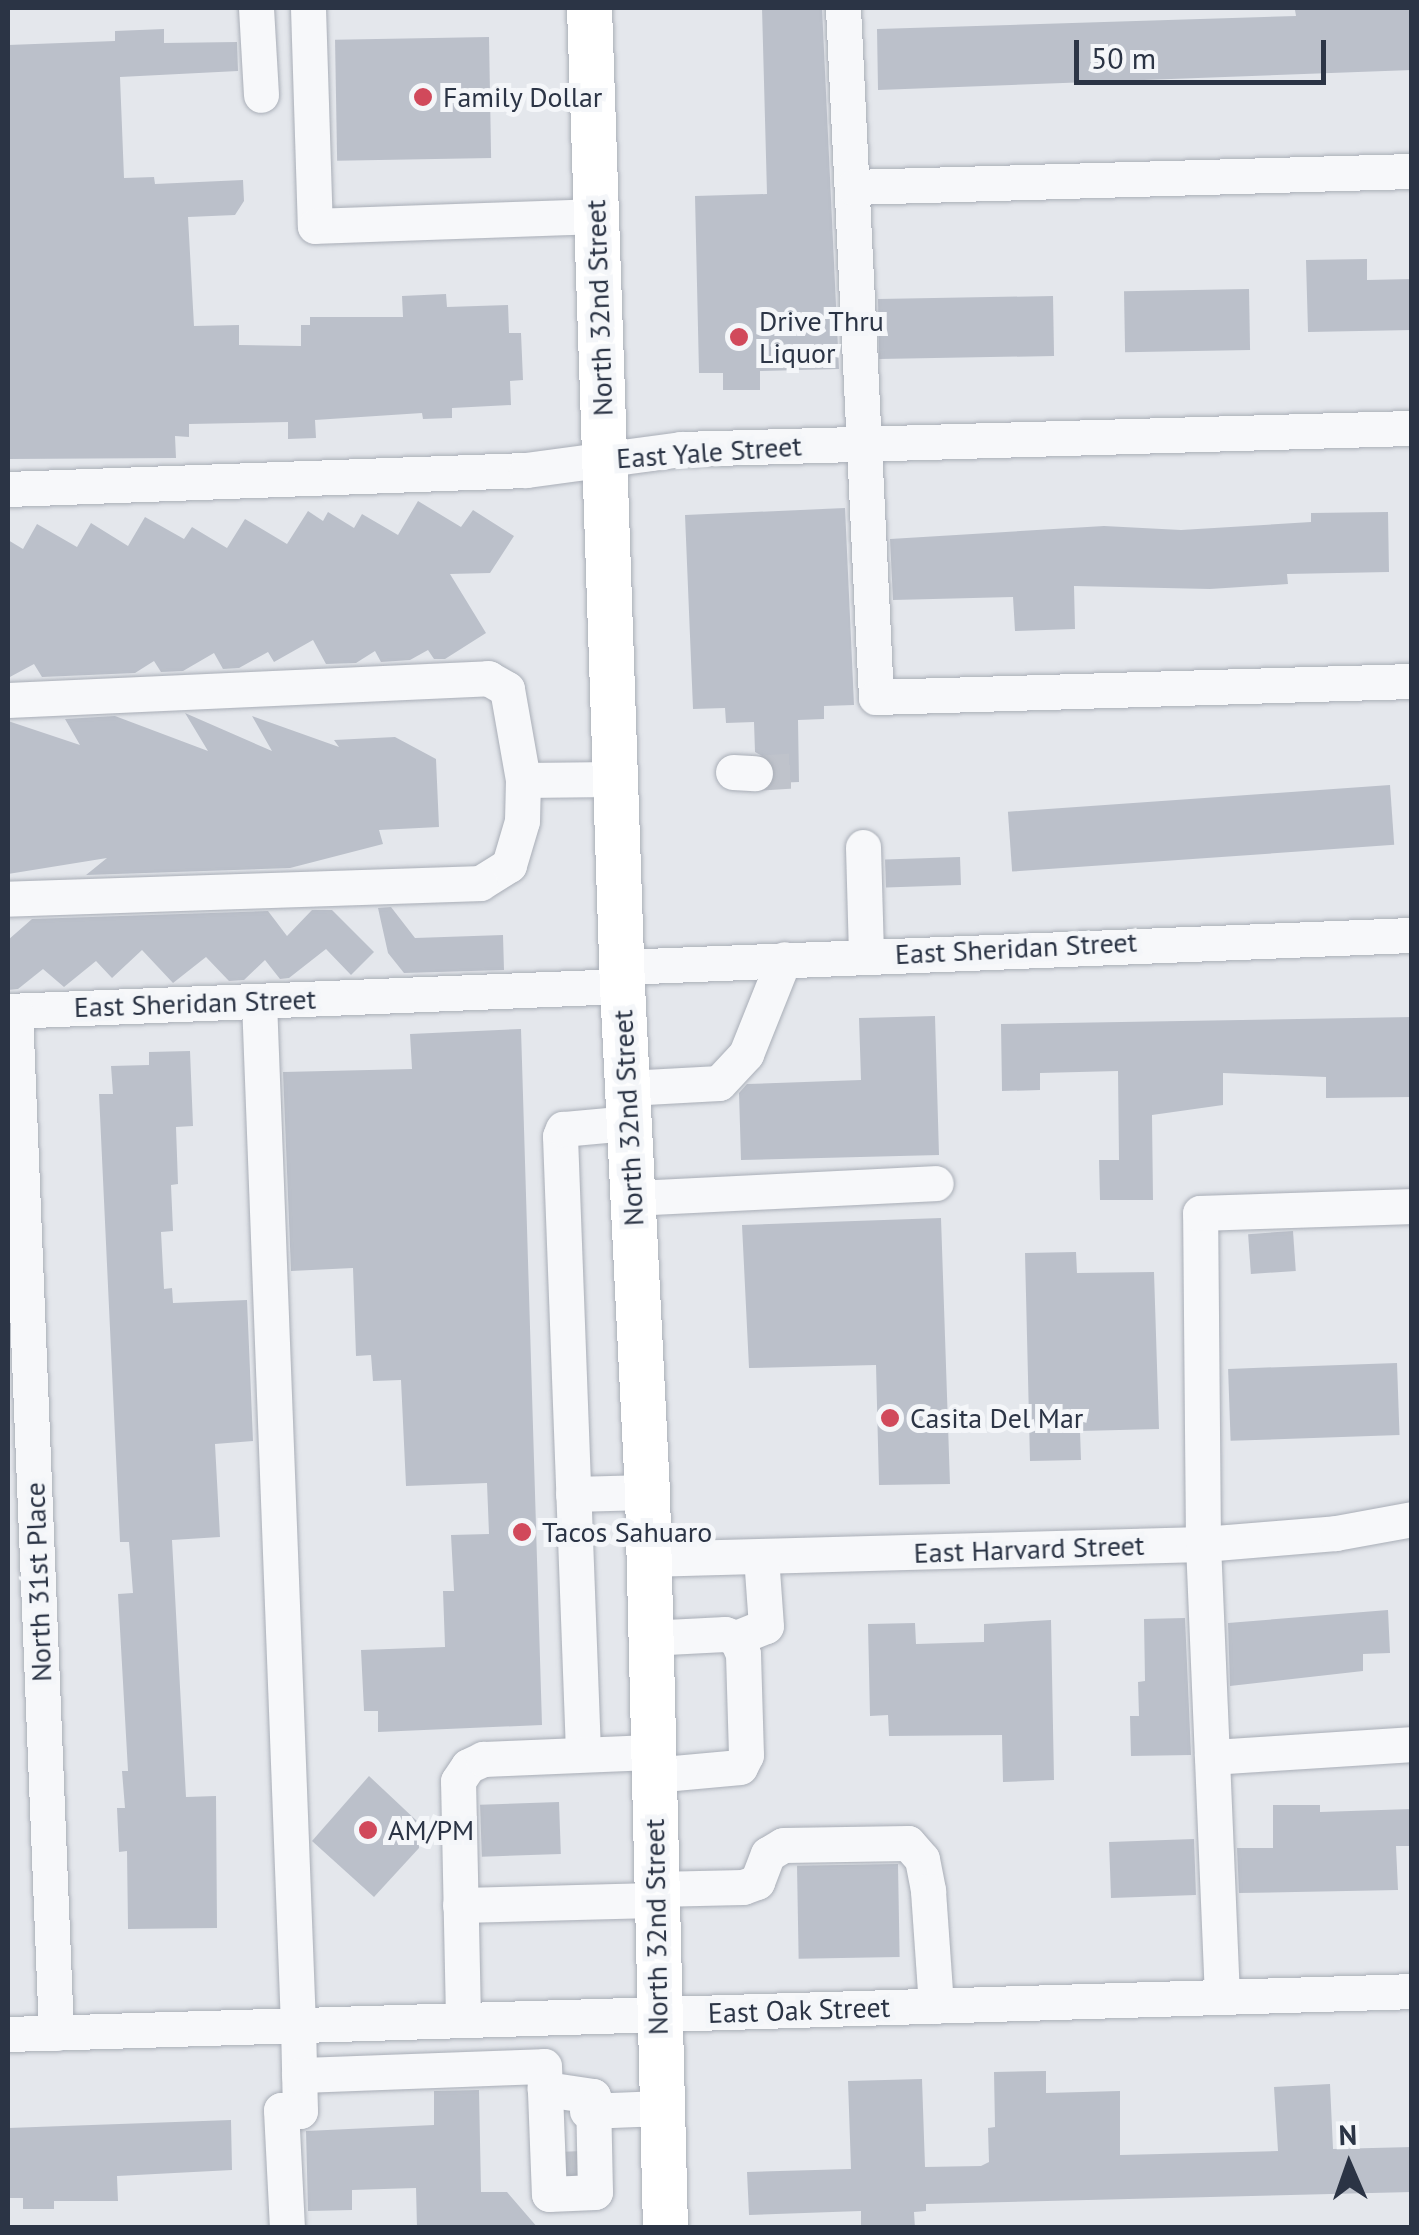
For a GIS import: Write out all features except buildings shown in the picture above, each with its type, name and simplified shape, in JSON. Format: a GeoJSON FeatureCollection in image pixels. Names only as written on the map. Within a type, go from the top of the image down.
{"type":"FeatureCollection","features":[{"type":"Feature","properties":{"kind":"main road","name":"North 32nd Street"},"geometry":{"type":"LineString","coordinates":[[588,8],[622,976],[647,1492],[665,2228]]}},
{"type":"Feature","properties":{"kind":"street"},"geometry":{"type":"LineString","coordinates":[[256,8],[261,95]]}},
{"type":"Feature","properties":{"kind":"street"},"geometry":{"type":"LineString","coordinates":[[308,8],[316,226],[596,216]]}},
{"type":"Feature","properties":{"kind":"street"},"geometry":{"type":"LineString","coordinates":[[842,8],[876,697],[1412,681]]}},
{"type":"Feature","properties":{"kind":"street"},"geometry":{"type":"LineString","coordinates":[[853,187],[1412,171]]}},
{"type":"Feature","properties":{"kind":"street","name":"East Yale Street"},"geometry":{"type":"LineString","coordinates":[[8,489],[526,470],[680,449],[1412,428]]}},
{"type":"Feature","properties":{"kind":"street"},"geometry":{"type":"LineString","coordinates":[[8,700],[488,678],[507,689],[523,780],[522,821],[509,865],[480,883],[8,899]]}},
{"type":"Feature","properties":{"kind":"street"},"geometry":{"type":"LineString","coordinates":[[523,780],[615,779]]}},
{"type":"Feature","properties":{"kind":"street"},"geometry":{"type":"LineString","coordinates":[[862,847],[866,955]]}},
{"type":"Feature","properties":{"kind":"street","name":"East Sheridan Street"},"geometry":{"type":"LineString","coordinates":[[11,1011],[259,1000],[622,976],[784,959],[1412,935]]}},
{"type":"Feature","properties":{"kind":"street"},"geometry":{"type":"LineString","coordinates":[[583,1752],[560,1136],[563,1129],[628,1106],[718,1082],[746,1054],[784,959]]}},
{"type":"Feature","properties":{"kind":"street"},"geometry":{"type":"LineString","coordinates":[[259,1000],[300,2111],[281,2110],[287,2228]]}},
{"type":"Feature","properties":{"kind":"street","name":"North 31st Place"},"geometry":{"type":"LineString","coordinates":[[11,1011],[56,2032]]}},
{"type":"Feature","properties":{"kind":"street"},"geometry":{"type":"LineString","coordinates":[[632,1198],[936,1183]]}},
{"type":"Feature","properties":{"kind":"street"},"geometry":{"type":"LineString","coordinates":[[1222,1997],[1203,1544],[1200,1212],[1412,1206]]}},
{"type":"Feature","properties":{"kind":"street"},"geometry":{"type":"LineString","coordinates":[[573,1494],[647,1492]]}},
{"type":"Feature","properties":{"kind":"street","name":"East Harvard Street"},"geometry":{"type":"LineString","coordinates":[[646,1559],[1203,1544],[1336,1534],[1412,1519]]}},
{"type":"Feature","properties":{"kind":"street"},"geometry":{"type":"LineString","coordinates":[[648,1638],[736,1638],[766,1626],[762,1556]]}},
{"type":"Feature","properties":{"kind":"street"},"geometry":{"type":"LineString","coordinates":[[463,2018],[458,1782],[468,1766],[583,1752],[652,1763],[740,1767],[746,1754],[743,1654],[736,1638]]}},
{"type":"Feature","properties":{"kind":"street"},"geometry":{"type":"LineString","coordinates":[[1212,1758],[1412,1744]]}},
{"type":"Feature","properties":{"kind":"street"},"geometry":{"type":"LineString","coordinates":[[460,1905],[744,1887],[757,1882],[768,1854],[783,1845],[908,1842],[922,1860],[928,1890],[936,2006]]}},
{"type":"Feature","properties":{"kind":"street","name":"East Oak Street"},"geometry":{"type":"LineString","coordinates":[[8,2034],[1412,1991]]}},
{"type":"Feature","properties":{"kind":"street"},"geometry":{"type":"LineString","coordinates":[[506,2018],[508,2067]]}},
{"type":"Feature","properties":{"kind":"street"},"geometry":{"type":"LineString","coordinates":[[401,2020],[402,2071]]}},
{"type":"Feature","properties":{"kind":"street"},"geometry":{"type":"LineString","coordinates":[[299,2075],[544,2066],[565,2107],[580,2168],[565,2107]]}},
{"type":"Feature","properties":{"kind":"street"},"geometry":{"type":"LineString","coordinates":[[565,2107],[660,2108]]}},
{"type":"Feature","properties":{"kind":"tunnel"},"geometry":{"type":"LineString","coordinates":[[755,773],[801,770]]}},
{"type":"Feature","properties":{"kind":"tunnel"},"geometry":{"type":"LineString","coordinates":[[557,2169],[590,2168]]}},
{"type":"Feature","properties":{"kind":"place","name":"Family Dollar"},"geometry":{"type":"Point","coordinates":[423,97]}},
{"type":"Feature","properties":{"kind":"place","name":"Drive Thru Liquor"},"geometry":{"type":"Point","coordinates":[739,337]}},
{"type":"Feature","properties":{"kind":"place","name":"Casita Del Mar"},"geometry":{"type":"Point","coordinates":[890,1418]}},
{"type":"Feature","properties":{"kind":"place","name":"Tacos Sahuaro"},"geometry":{"type":"Point","coordinates":[522,1532]}},
{"type":"Feature","properties":{"kind":"place","name":"AM/PM"},"geometry":{"type":"Point","coordinates":[368,1830]}}]}
